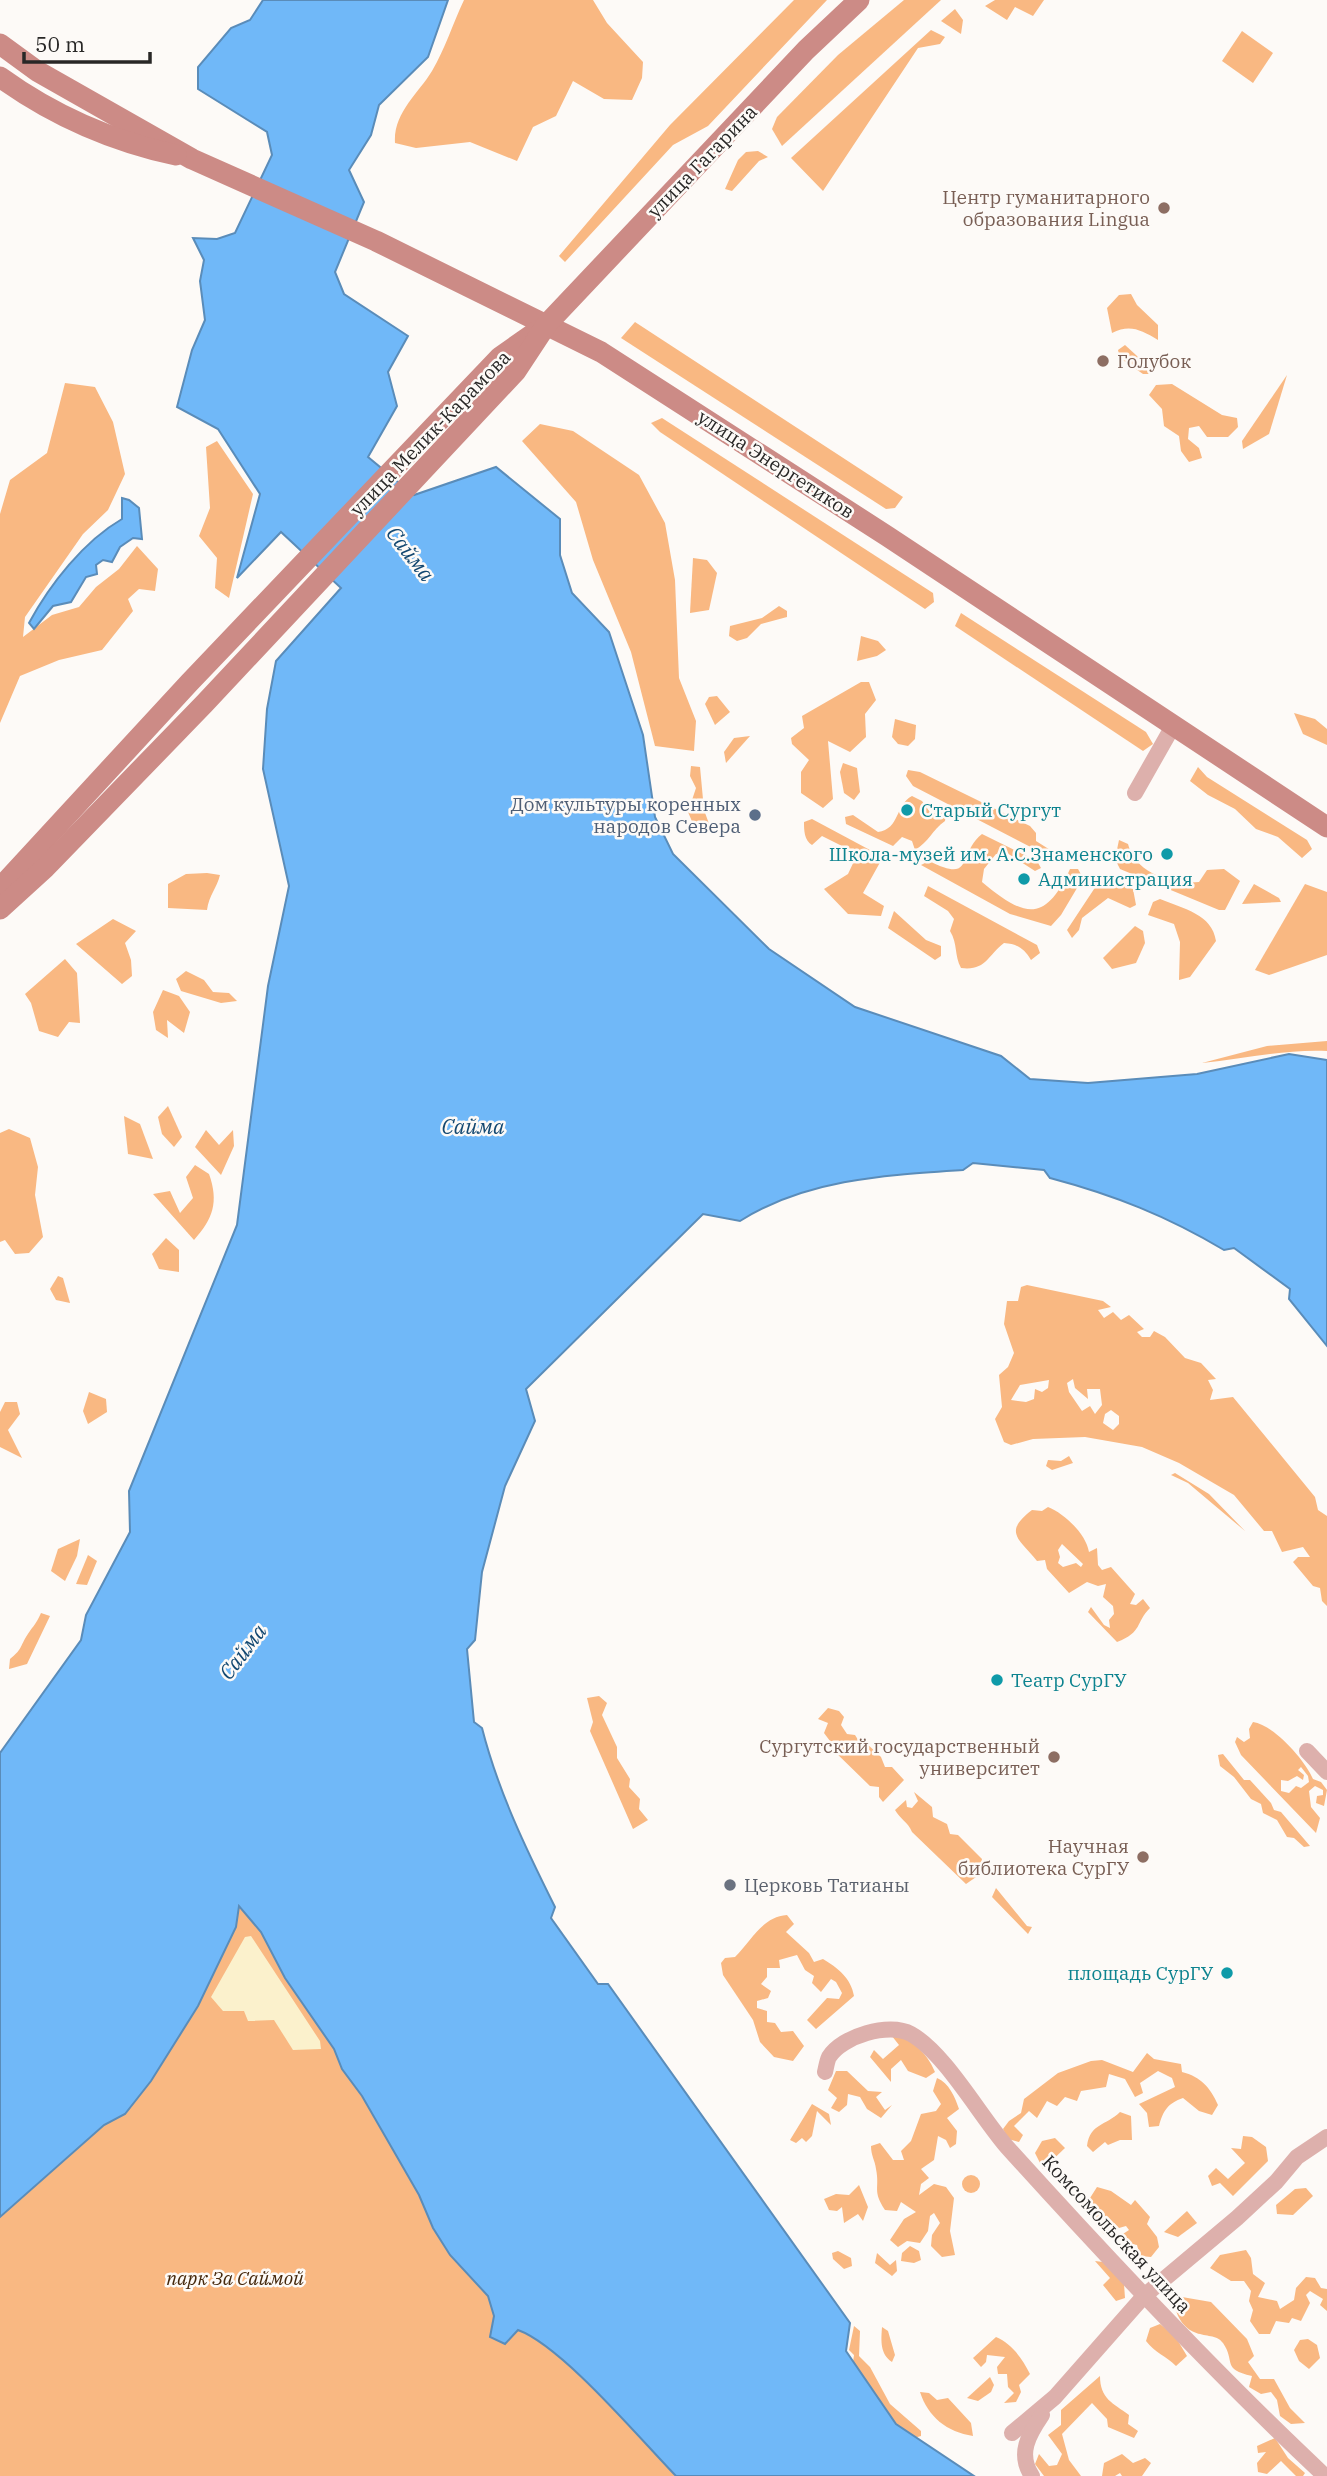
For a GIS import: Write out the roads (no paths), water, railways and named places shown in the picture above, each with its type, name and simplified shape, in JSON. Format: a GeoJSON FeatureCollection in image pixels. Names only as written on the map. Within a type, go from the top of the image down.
{"type":"FeatureCollection","features":[{"type":"Feature","properties":{"kind":"main road","name":"улица Гагарина"},"geometry":{"type":"LineString","coordinates":[[547,324],[806,50],[859,0]]}},
{"type":"Feature","properties":{"kind":"main road","name":"улица Энергетиков"},"geometry":{"type":"LineString","coordinates":[[0,44],[37,71],[201,163],[376,241],[601,352],[1327,827]]}},
{"type":"Feature","properties":{"kind":"main road","name":"улица Энергетиков"},"geometry":{"type":"LineString","coordinates":[[0,77],[85,128],[130,145],[201,163]]}},
{"type":"Feature","properties":{"kind":"main road","name":"улица Мелик-Карамова"},"geometry":{"type":"LineString","coordinates":[[0,888],[189,683],[547,324]]}},
{"type":"Feature","properties":{"kind":"main road","name":"улица Мелик-Карамова"},"geometry":{"type":"LineString","coordinates":[[0,909],[45,868],[204,705],[508,364]]}},
{"type":"Feature","properties":{"kind":"street"},"geometry":{"type":"LineString","coordinates":[[1135,793],[1173,726]]}},
{"type":"Feature","properties":{"kind":"street"},"geometry":{"type":"LineString","coordinates":[[1307,1751],[1327,1772]]}},
{"type":"Feature","properties":{"kind":"street","name":"Комсомольская улица"},"geometry":{"type":"LineString","coordinates":[[825,2073],[830,2056],[858,2035],[894,2029],[911,2034],[931,2051],[1005,2144],[1144,2296],[1325,2476]]}},
{"type":"Feature","properties":{"kind":"street"},"geometry":{"type":"LineString","coordinates":[[1012,2433],[1055,2397],[1105,2345],[1144,2296],[1237,2218],[1276,2182],[1297,2157],[1327,2137]]}},
{"type":"Feature","properties":{"kind":"street"},"geometry":{"type":"LineString","coordinates":[[1032,2476],[1025,2456],[1028,2435],[1055,2397]]}},
{"type":"Feature","properties":{"kind":"water","name":"Сайма"},"geometry":{"type":"Polygon","coordinates":[[[263,0],[448,0],[428,57],[379,105],[371,135],[349,170],[364,202],[335,272],[344,294],[408,336],[388,372],[397,406],[368,457],[414,495],[496,467],[560,519],[560,555],[572,593],[609,632],[643,735],[655,817],[673,854],[769,949],[855,1007],[1001,1056],[1030,1079],[1088,1083],[1197,1074],[1289,1054],[1327,1060],[1327,1346],[1289,1299],[1290,1289],[1234,1248],[1224,1250],[1140,1208],[1050,1178],[1044,1170],[973,1163],[963,1170],[876,1177],[820,1188],[765,1207],[740,1221],[703,1214],[526,1389],[535,1421],[505,1486],[482,1572],[475,1640],[467,1649],[474,1722],[482,1728],[504,1797],[555,1907],[551,1918],[598,1984],[608,1984],[850,2323],[846,2351],[896,2424],[974,2476],[676,2476],[578,2373],[536,2339],[518,2330],[505,2344],[490,2337],[494,2316],[488,2296],[450,2255],[362,2096],[342,2069],[334,2049],[285,1978],[261,1932],[239,1906],[236,1927],[198,2006],[151,2081],[125,2114],[104,2125],[0,2217],[0,1753],[81,1640],[86,1615],[130,1532],[129,1491],[237,1225],[268,986],[289,886],[263,769],[267,709],[276,661],[341,588],[281,532],[237,578],[260,494],[218,429],[177,407],[192,350],[205,320],[200,281],[204,260],[193,238],[217,239],[235,233],[272,155],[267,132],[198,89],[198,67],[231,28],[250,20],[263,0]]]}},
{"type":"Feature","properties":{"kind":"water"},"geometry":{"type":"Polygon","coordinates":[[[122,498],[139,508],[142,539],[133,538],[120,547],[112,562],[103,560],[96,565],[97,574],[86,577],[71,602],[53,606],[34,629],[29,623],[47,593],[69,565],[94,539],[122,519],[122,498]]]}},
{"type":"Feature","properties":{"kind":"place","name":"Центр гуманитарного образования Lingua"},"geometry":{"type":"Point","coordinates":[1164,208]}},
{"type":"Feature","properties":{"kind":"place","name":"Голубок"},"geometry":{"type":"Point","coordinates":[1103,361]}},
{"type":"Feature","properties":{"kind":"place","name":"Старый Сургут"},"geometry":{"type":"Point","coordinates":[907,810]}},
{"type":"Feature","properties":{"kind":"place","name":"Дом культуры коренных народов Севера"},"geometry":{"type":"Point","coordinates":[755,815]}},
{"type":"Feature","properties":{"kind":"place","name":"Школа-музей им. А.С.Знаменского"},"geometry":{"type":"Point","coordinates":[1167,854]}},
{"type":"Feature","properties":{"kind":"place","name":"Администрация"},"geometry":{"type":"Point","coordinates":[1024,879]}},
{"type":"Feature","properties":{"kind":"place","name":"Театр СурГУ"},"geometry":{"type":"Point","coordinates":[997,1680]}},
{"type":"Feature","properties":{"kind":"place","name":"Сургутский государственный университет"},"geometry":{"type":"Point","coordinates":[1054,1757]}},
{"type":"Feature","properties":{"kind":"place","name":"Научная библиотека СурГУ"},"geometry":{"type":"Point","coordinates":[1143,1857]}},
{"type":"Feature","properties":{"kind":"place","name":"Церковь Татианы"},"geometry":{"type":"Point","coordinates":[730,1885]}},
{"type":"Feature","properties":{"kind":"place","name":"площадь СурГУ"},"geometry":{"type":"Point","coordinates":[1227,1973]}},
{"type":"Feature","properties":{"kind":"park label","name":"парк За Саймой"},"geometry":{"type":"Point","coordinates":[235,2278]}}]}
